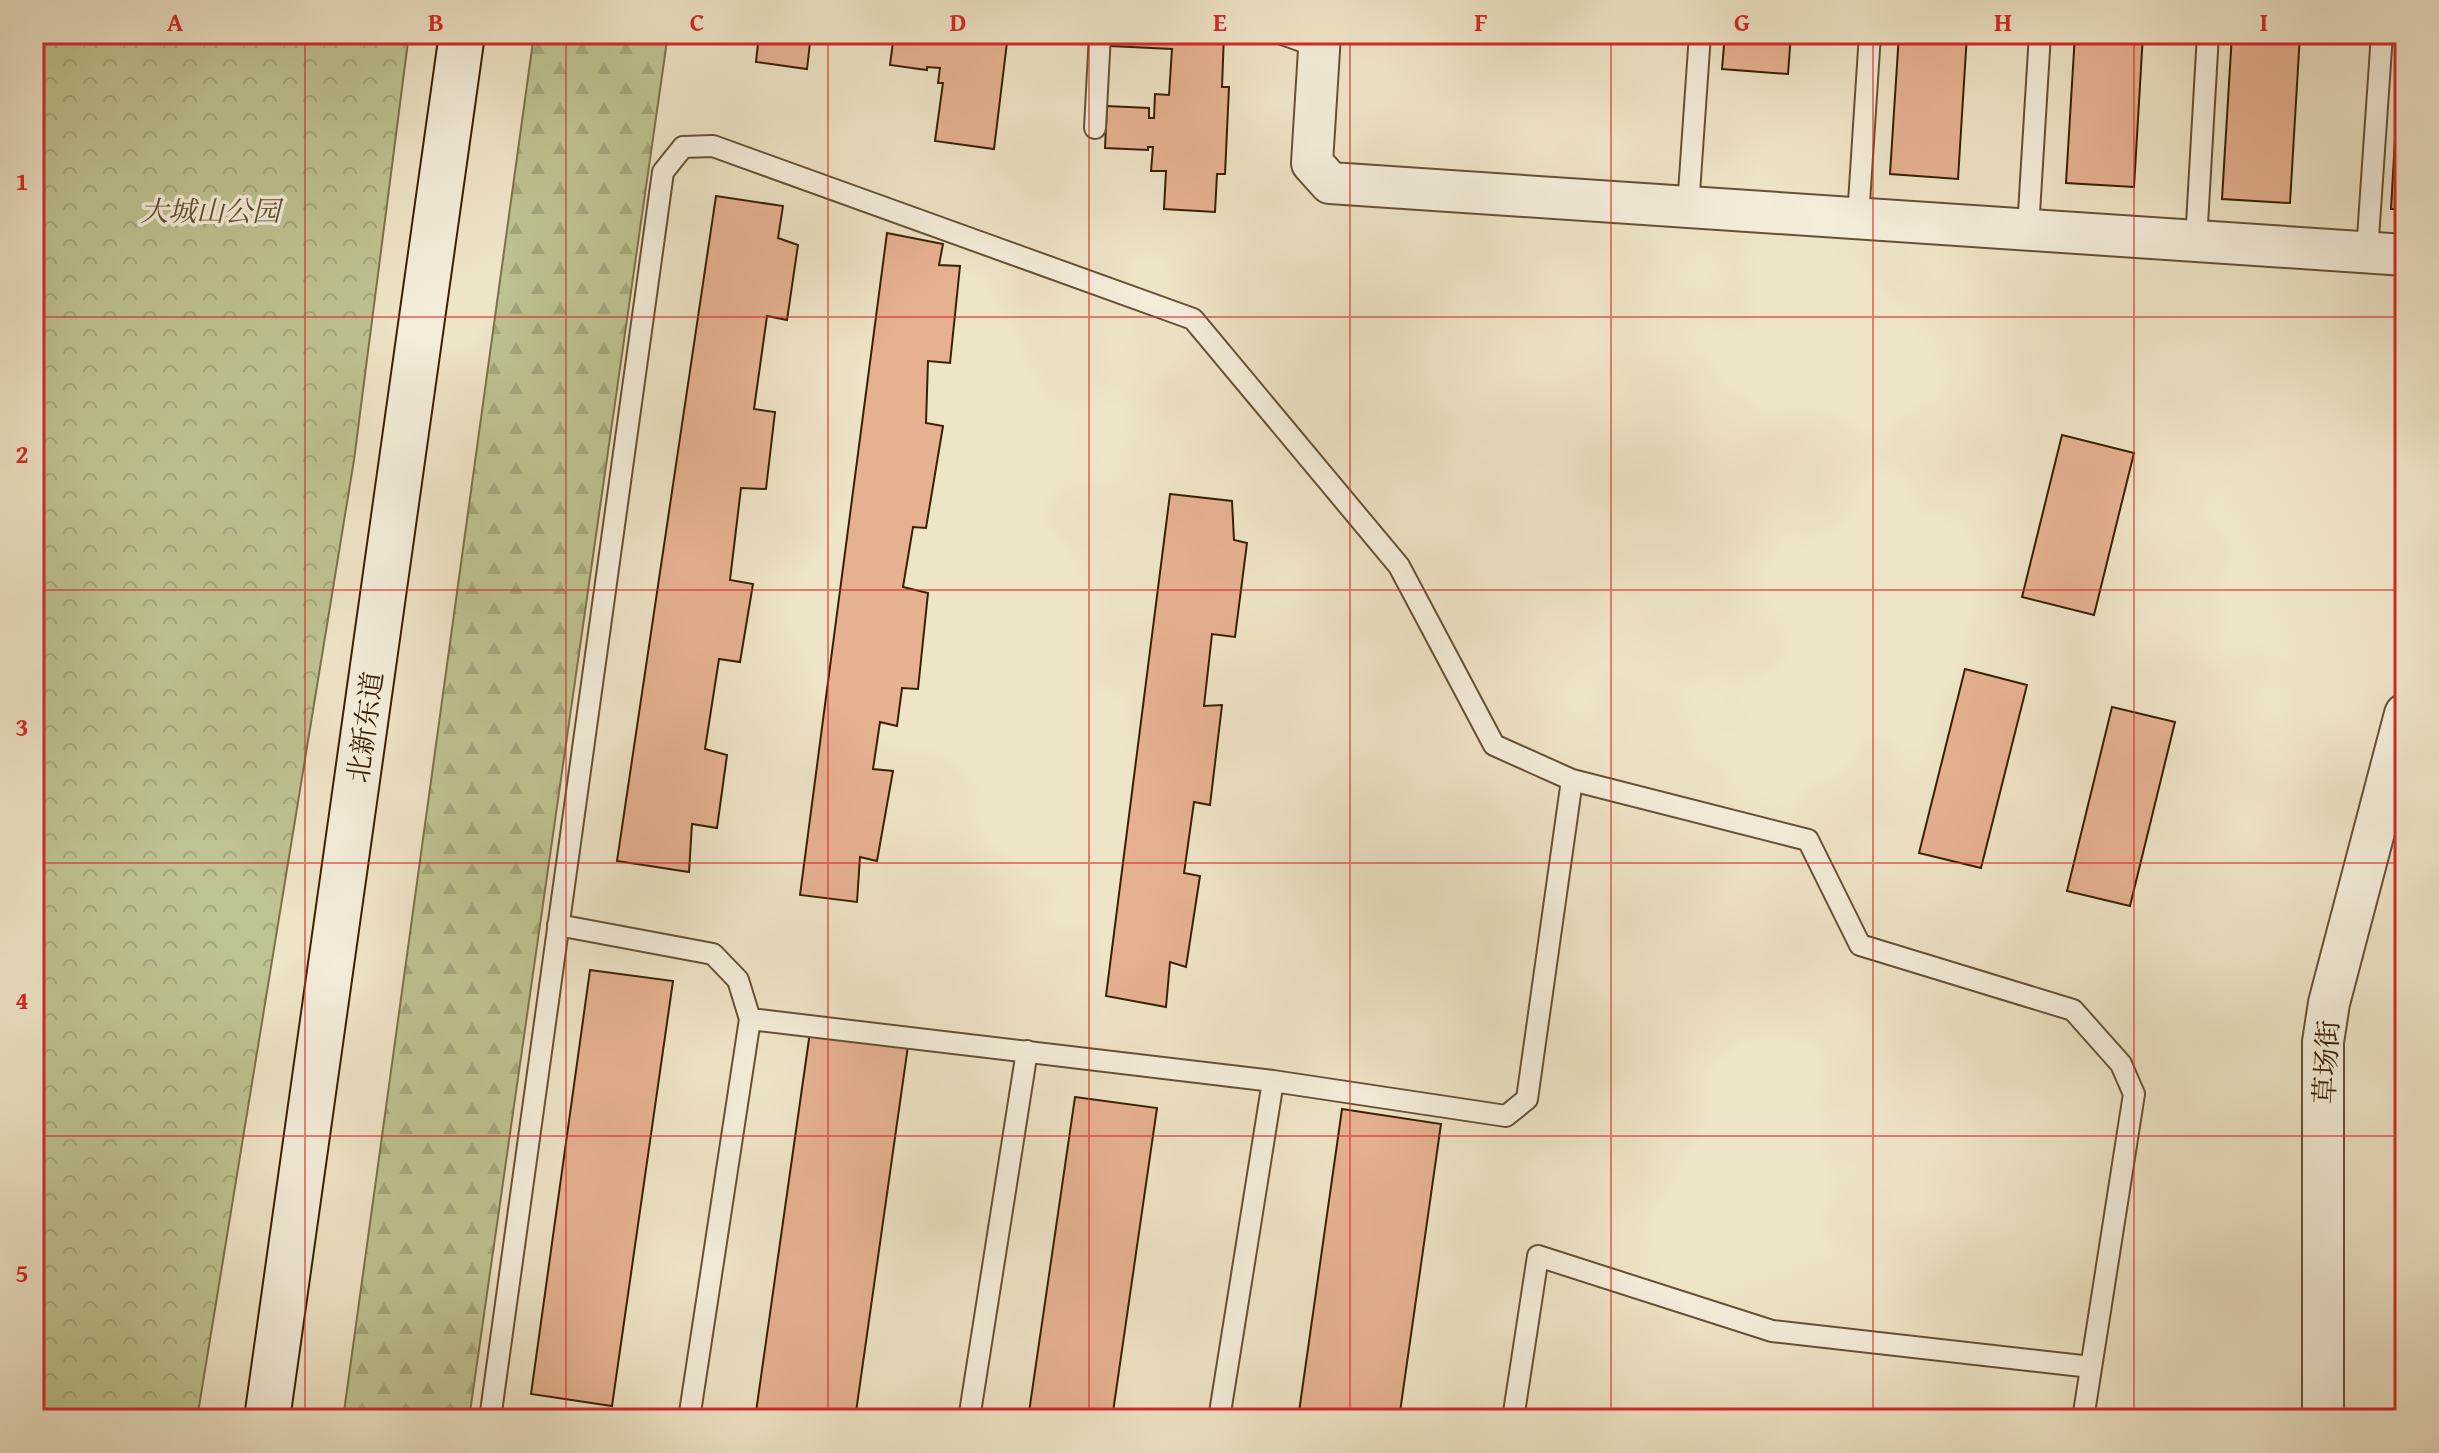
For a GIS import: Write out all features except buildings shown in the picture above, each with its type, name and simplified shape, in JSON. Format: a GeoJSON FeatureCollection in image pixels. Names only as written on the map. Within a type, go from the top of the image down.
{"type":"FeatureCollection","features":[{"type":"Feature","properties":{"kind":"main road","name":"北新东道"},"geometry":{"type":"LineString","coordinates":[[267,1419],[462,34]]}},
{"type":"Feature","properties":{"kind":"street"},"geometry":{"type":"LineString","coordinates":[[1319,41],[1312,163],[1330,183],[2386,253]]}},
{"type":"Feature","properties":{"kind":"street","name":"草场街"},"geometry":{"type":"LineString","coordinates":[[2323,1419],[2323,1042],[2329,1003],[2405,714]]}},
{"type":"Feature","properties":{"kind":"lane"},"geometry":{"type":"LineString","coordinates":[[1095,128],[1100,34]]}},
{"type":"Feature","properties":{"kind":"lane"},"geometry":{"type":"LineString","coordinates":[[1282,34],[1319,41]]}},
{"type":"Feature","properties":{"kind":"lane"},"geometry":{"type":"LineString","coordinates":[[1688,207],[1700,34]]}},
{"type":"Feature","properties":{"kind":"lane"},"geometry":{"type":"LineString","coordinates":[[1858,218],[1870,34]]}},
{"type":"Feature","properties":{"kind":"lane"},"geometry":{"type":"LineString","coordinates":[[2028,229],[2040,34]]}},
{"type":"Feature","properties":{"kind":"lane"},"geometry":{"type":"LineString","coordinates":[[2196,241],[2208,34]]}},
{"type":"Feature","properties":{"kind":"lane"},"geometry":{"type":"LineString","coordinates":[[2382,34],[2386,253]]}},
{"type":"Feature","properties":{"kind":"lane"},"geometry":{"type":"LineString","coordinates":[[490,1419],[663,172],[683,147],[713,146],[1193,319],[1399,566],[1494,745],[1572,780],[1808,840],[1860,945],[2073,1010],[2121,1064],[2134,1094],[2083,1419]]}},
{"type":"Feature","properties":{"kind":"lane"},"geometry":{"type":"LineString","coordinates":[[750,1019],[1273,1081],[1506,1116],[1527,1099],[1572,780]]}},
{"type":"Feature","properties":{"kind":"lane"},"geometry":{"type":"LineString","coordinates":[[558,925],[713,954],[738,980],[750,1019],[689,1419]]}},
{"type":"Feature","properties":{"kind":"lane"},"geometry":{"type":"LineString","coordinates":[[969,1419],[1027,1051]]}},
{"type":"Feature","properties":{"kind":"lane"},"geometry":{"type":"LineString","coordinates":[[1219,1419],[1273,1081]]}},
{"type":"Feature","properties":{"kind":"lane"},"geometry":{"type":"LineString","coordinates":[[1513,1419],[1538,1256],[1772,1331],[2091,1367]]}},
{"type":"Feature","properties":{"kind":"green space","name":"大城山公园"},"geometry":{"type":"Polygon","coordinates":[[[34,34],[409,34],[354,460],[197,1419],[34,1419],[34,34]]]}},
{"type":"Feature","properties":{"kind":"green space"},"geometry":{"type":"Polygon","coordinates":[[[534,34],[668,34],[469,1419],[343,1419],[534,34]]]}}]}
